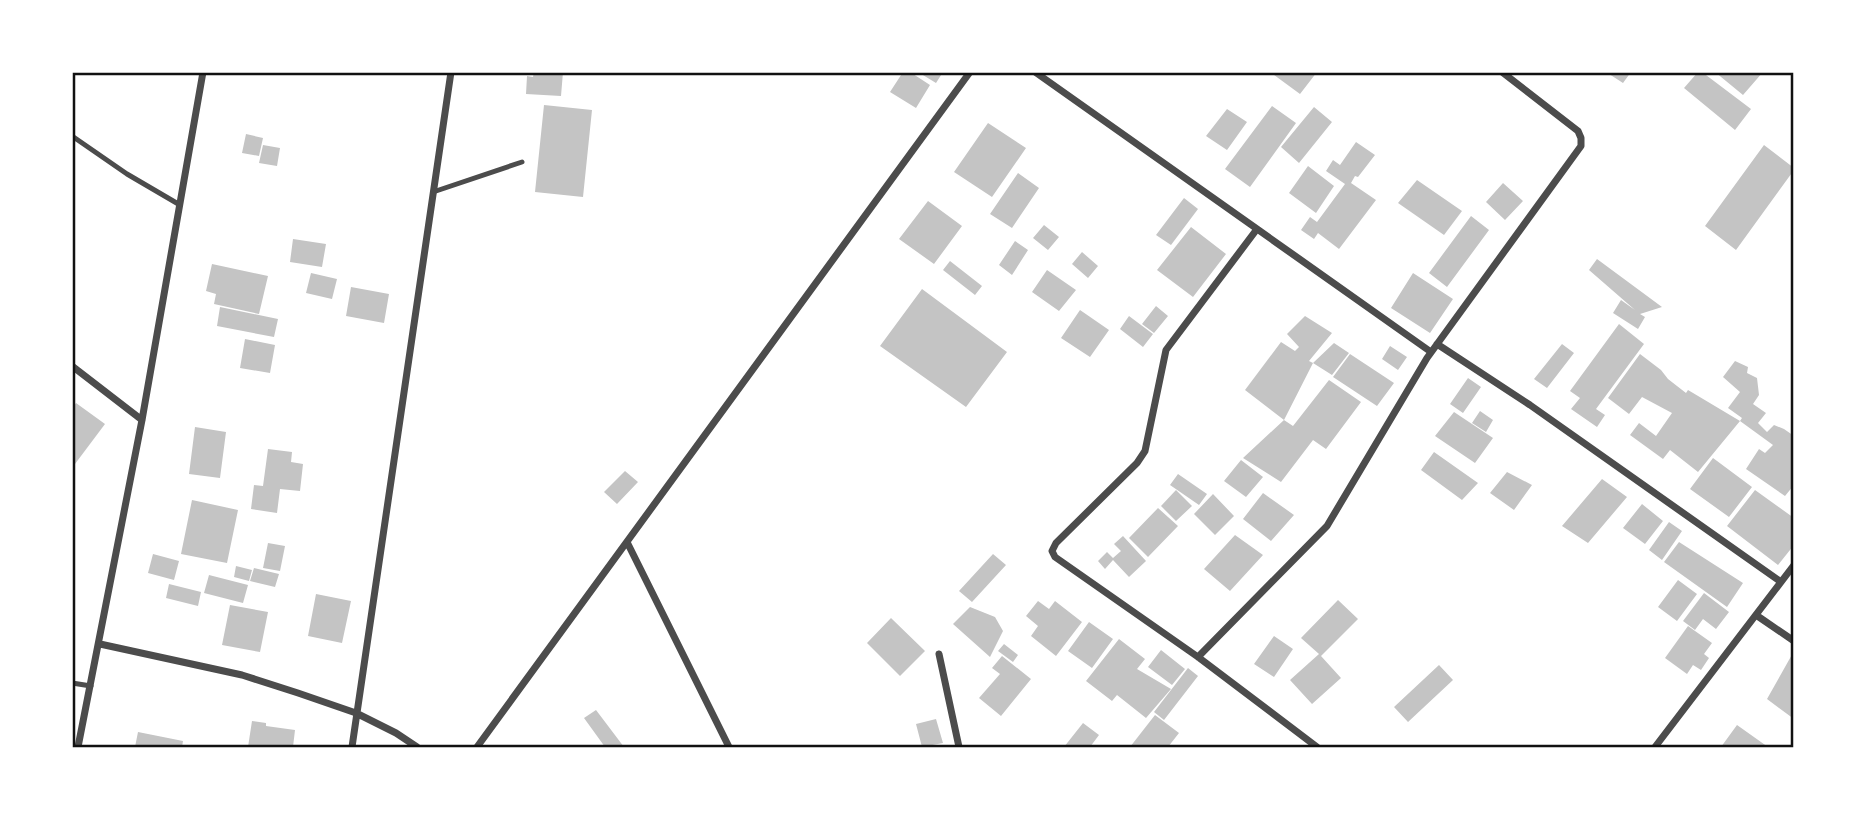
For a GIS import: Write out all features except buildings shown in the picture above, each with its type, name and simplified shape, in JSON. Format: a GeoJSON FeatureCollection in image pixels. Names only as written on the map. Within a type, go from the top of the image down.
{"type":"FeatureCollection","features":[{"type":"Feature","properties":{"kind":"street"},"geometry":{"type":"LineString","coordinates":[[78,747],[142,420],[203,72]]}},
{"type":"Feature","properties":{"kind":"street"},"geometry":{"type":"LineString","coordinates":[[352,747],[450,72]]}},
{"type":"Feature","properties":{"kind":"street"},"geometry":{"type":"LineString","coordinates":[[477,747],[970,72]]}},
{"type":"Feature","properties":{"kind":"street"},"geometry":{"type":"LineString","coordinates":[[1035,72],[1431,352]]}},
{"type":"Feature","properties":{"kind":"street"},"geometry":{"type":"LineString","coordinates":[[1198,657],[1327,526],[1431,352],[1581,146],[1578,131],[1502,72]]}},
{"type":"Feature","properties":{"kind":"street"},"geometry":{"type":"LineString","coordinates":[[1257,229],[1166,350],[1145,451],[1137,463],[1056,543],[1052,551],[1055,556],[1198,657],[1317,747]]}},
{"type":"Feature","properties":{"kind":"street"},"geometry":{"type":"LineString","coordinates":[[1437,344],[1530,405],[1782,582]]}},
{"type":"Feature","properties":{"kind":"street"},"geometry":{"type":"LineString","coordinates":[[72,366],[142,420]]}},
{"type":"Feature","properties":{"kind":"street"},"geometry":{"type":"LineString","coordinates":[[627,542],[729,747]]}},
{"type":"Feature","properties":{"kind":"street"},"geometry":{"type":"LineString","coordinates":[[1655,747],[1794,565]]}},
{"type":"Feature","properties":{"kind":"street"},"geometry":{"type":"LineString","coordinates":[[1756,615],[1794,641]]}},
{"type":"Feature","properties":{"kind":"street"},"geometry":{"type":"LineString","coordinates":[[100,644],[242,675],[356,713],[417,747]]}},
{"type":"Feature","properties":{"kind":"street"},"geometry":{"type":"LineString","coordinates":[[939,654],[959,747]]}},
{"type":"Feature","properties":{"kind":"lane"},"geometry":{"type":"LineString","coordinates":[[72,136],[127,174],[180,205]]}},
{"type":"Feature","properties":{"kind":"lane"},"geometry":{"type":"LineString","coordinates":[[433,192],[522,162]]}},
{"type":"Feature","properties":{"kind":"lane"},"geometry":{"type":"LineString","coordinates":[[72,683],[91,686]]}}]}
